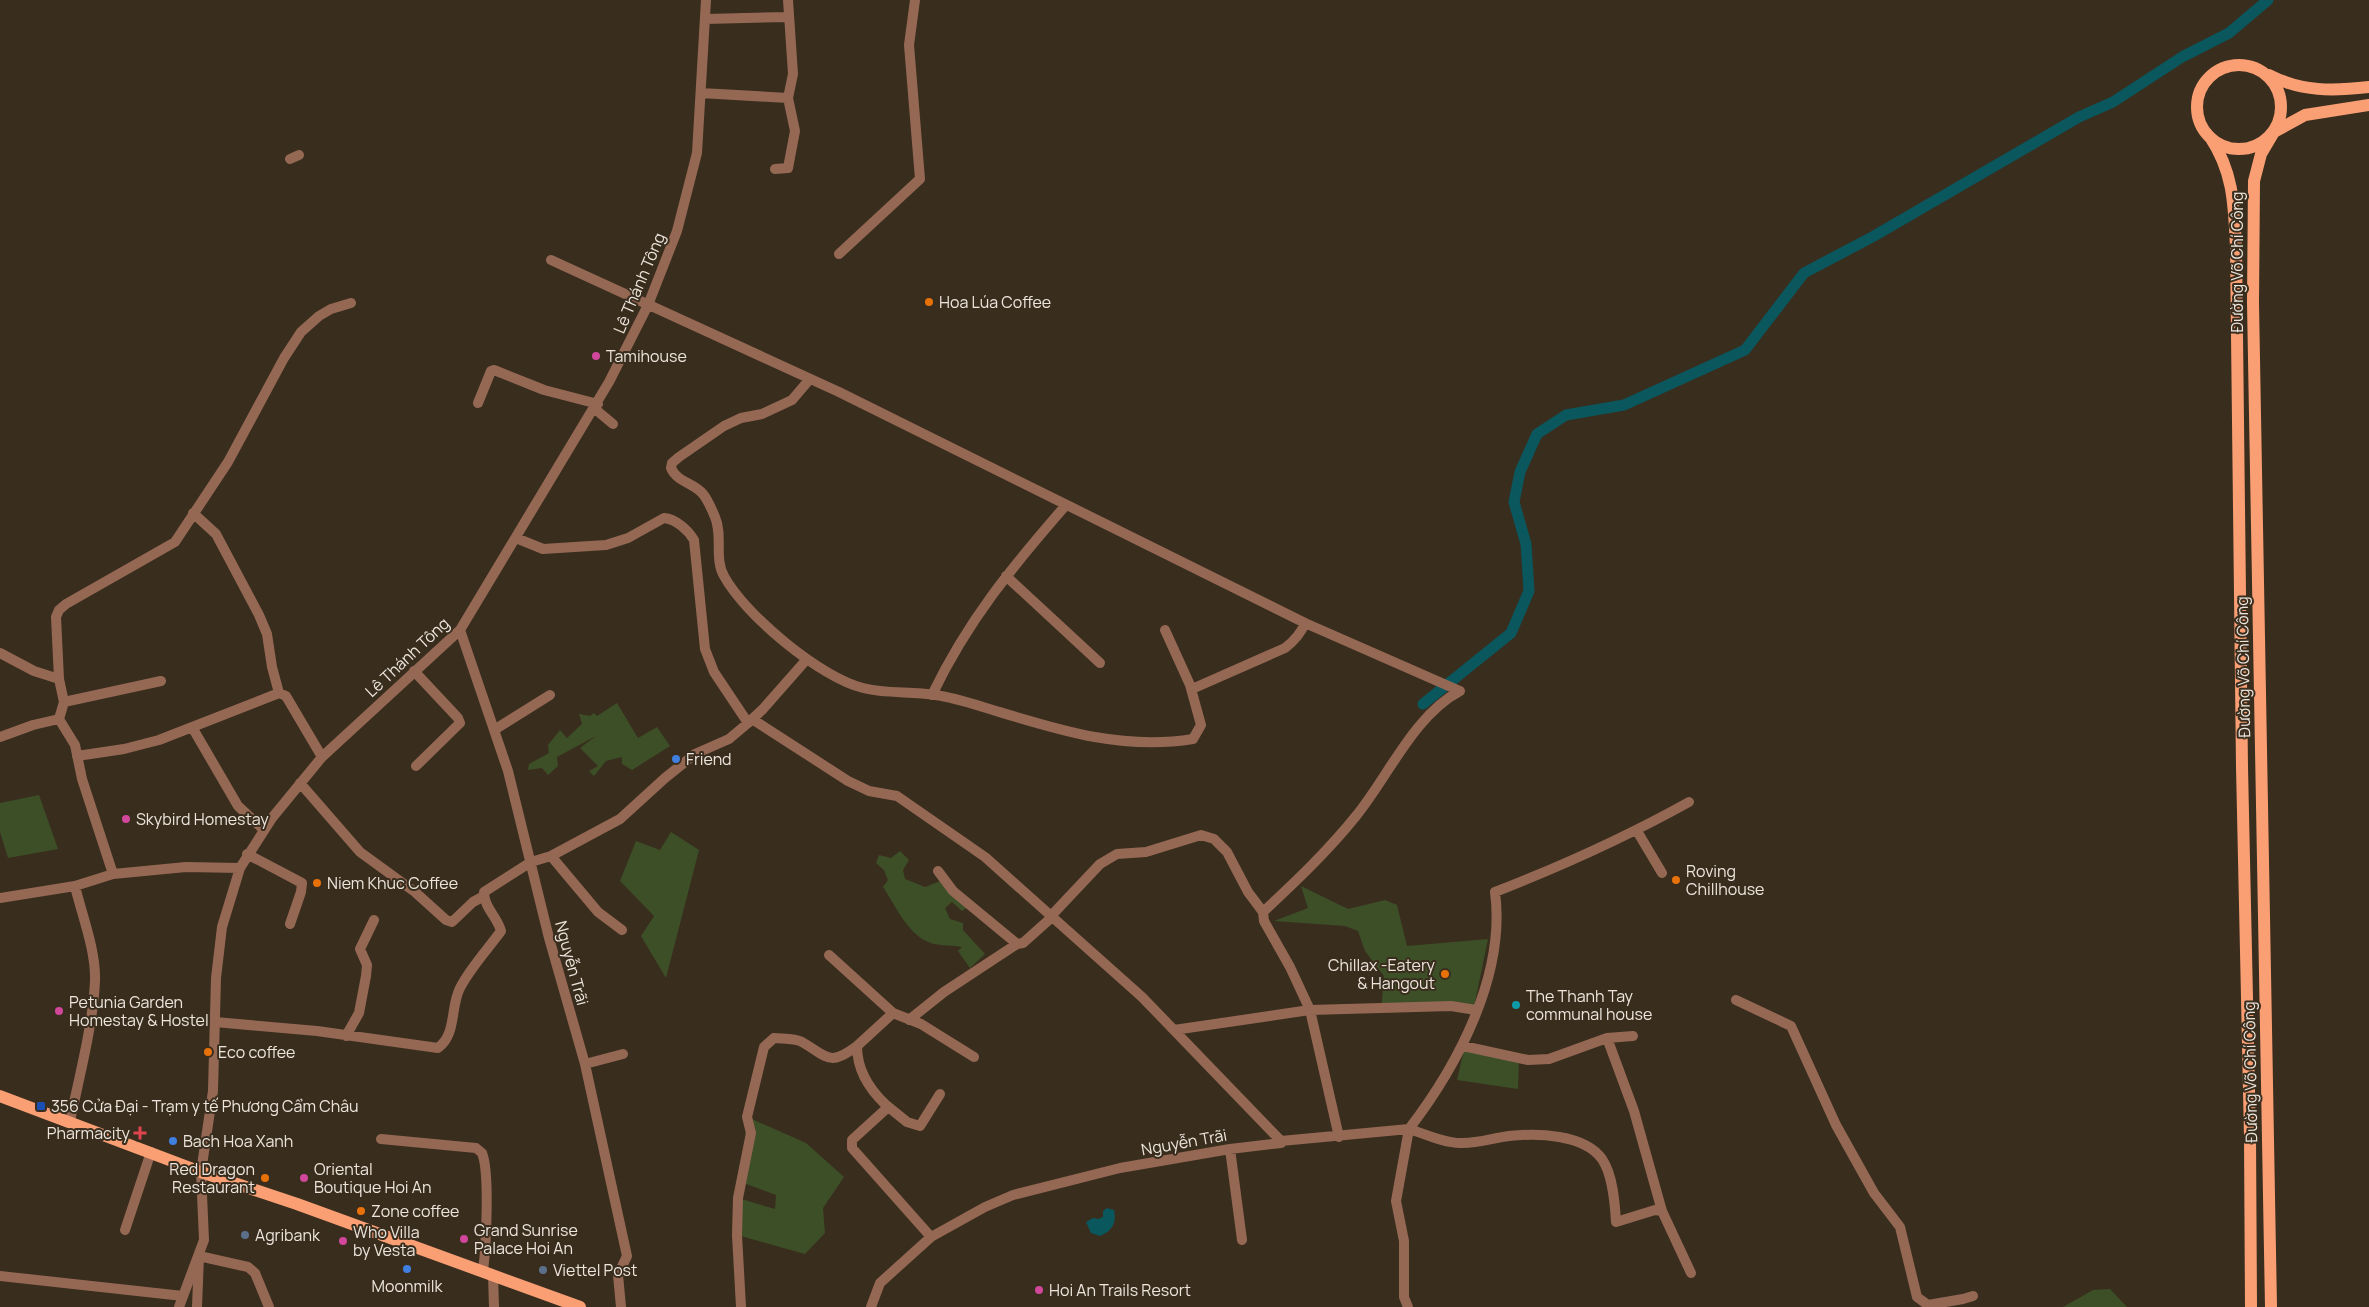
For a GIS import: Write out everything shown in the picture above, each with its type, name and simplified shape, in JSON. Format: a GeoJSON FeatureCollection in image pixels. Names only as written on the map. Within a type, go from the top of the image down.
{"type":"FeatureCollection","features":[{"type":"Feature","properties":{"kind":"main road"},"geometry":{"type":"LineString","coordinates":[[2369,87],[2327,90],[2307,88],[2286,84],[2249,66],[2235,65],[2223,68],[2211,75],[2203,86],[2198,98],[2197,111],[2201,125],[2210,137],[2229,148],[2236,149],[2250,148],[2264,142],[2274,132],[2305,115],[2369,105]]}},
{"type":"Feature","properties":{"kind":"main road"},"geometry":{"type":"LineString","coordinates":[[2261,71],[2271,80],[2278,91],[2281,104],[2280,118],[2274,132]]}},
{"type":"Feature","properties":{"kind":"main road","name":"Đường Võ Chí Công"},"geometry":{"type":"LineString","coordinates":[[2270,1307],[2261,826],[2253,213],[2254,181],[2257,167],[2261,154],[2274,132]]}},
{"type":"Feature","properties":{"kind":"main road","name":"Đường Võ Chí Công"},"geometry":{"type":"LineString","coordinates":[[2210,137],[2221,154],[2229,175],[2233,196],[2236,248],[2251,1307]]}},
{"type":"Feature","properties":{"kind":"main road"},"geometry":{"type":"LineString","coordinates":[[0,1096],[201,1172],[580,1307]]}},
{"type":"Feature","properties":{"kind":"street","name":"Lê Thánh Tông"},"geometry":{"type":"LineString","coordinates":[[179,1307],[204,1240],[201,1172],[213,1091],[216,978],[222,927],[240,868],[247,854],[264,830],[322,757],[460,630],[596,406],[648,305],[677,231],[697,153],[706,0]]}},
{"type":"Feature","properties":{"kind":"street"},"geometry":{"type":"LineString","coordinates":[[775,169],[788,168],[795,131],[788,98],[793,74],[787,17],[788,0]]}},
{"type":"Feature","properties":{"kind":"street"},"geometry":{"type":"LineString","coordinates":[[839,254],[920,179],[908,45],[915,0]]}},
{"type":"Feature","properties":{"kind":"street"},"geometry":{"type":"LineString","coordinates":[[706,18],[787,17]]}},
{"type":"Feature","properties":{"kind":"street"},"geometry":{"type":"LineString","coordinates":[[701,94],[788,98]]}},
{"type":"Feature","properties":{"kind":"street"},"geometry":{"type":"LineString","coordinates":[[552,260],[809,380],[1304,623],[1460,691],[1429,715],[1357,815],[1321,857],[1263,912]]}},
{"type":"Feature","properties":{"kind":"street"},"geometry":{"type":"LineString","coordinates":[[113,874],[82,779],[75,745],[59,719],[64,702],[59,679],[56,617],[66,604],[175,542],[228,462],[284,358],[301,332],[319,316],[351,303]]}},
{"type":"Feature","properties":{"kind":"street"},"geometry":{"type":"LineString","coordinates":[[478,403],[483,387],[491,371],[494,370],[544,390],[596,406],[613,424]]}},
{"type":"Feature","properties":{"kind":"street"},"geometry":{"type":"LineString","coordinates":[[809,380],[792,400],[762,414],[741,418],[724,426],[679,457],[672,463],[671,468],[679,478],[702,493],[716,519],[723,575],[732,588],[756,616],[807,660],[852,685],[865,689],[932,695],[982,706],[1023,721],[1069,733],[1111,741],[1146,742],[1193,739],[1201,725],[1192,689],[1164,630]]}},
{"type":"Feature","properties":{"kind":"street"},"geometry":{"type":"LineString","coordinates":[[932,695],[952,654],[1006,576],[1066,506]]}},
{"type":"Feature","properties":{"kind":"street"},"geometry":{"type":"LineString","coordinates":[[193,513],[216,534],[259,615],[267,634],[272,667],[279,693]]}},
{"type":"Feature","properties":{"kind":"street"},"geometry":{"type":"LineString","coordinates":[[516,538],[543,549],[606,545],[628,538],[664,518],[684,528],[694,540],[705,649],[714,672],[750,721],[848,781],[869,791],[897,796],[985,857],[1051,918],[1142,997],[1281,1141]]}},
{"type":"Feature","properties":{"kind":"street"},"geometry":{"type":"LineString","coordinates":[[1006,576],[1100,663]]}},
{"type":"Feature","properties":{"kind":"street"},"geometry":{"type":"LineString","coordinates":[[1192,689],[1284,648],[1302,630],[1304,623]]}},
{"type":"Feature","properties":{"kind":"street","name":"Nguyễn Trãi"},"geometry":{"type":"LineString","coordinates":[[460,630],[508,772],[549,938],[585,1064],[627,1256],[618,1276],[621,1307]]}},
{"type":"Feature","properties":{"kind":"street"},"geometry":{"type":"LineString","coordinates":[[0,653],[34,671],[59,679]]}},
{"type":"Feature","properties":{"kind":"street"},"geometry":{"type":"LineString","coordinates":[[215,1022],[317,1031],[438,1048],[446,1042],[460,987],[502,931],[484,901],[484,892],[531,862],[551,856],[620,819],[665,778],[695,754],[729,739],[750,721],[807,660]]}},
{"type":"Feature","properties":{"kind":"street"},"geometry":{"type":"LineString","coordinates":[[414,671],[458,718],[460,724],[416,766]]}},
{"type":"Feature","properties":{"kind":"street"},"geometry":{"type":"LineString","coordinates":[[64,702],[162,681]]}},
{"type":"Feature","properties":{"kind":"street"},"geometry":{"type":"LineString","coordinates":[[77,756],[141,745],[196,727],[279,693],[286,696],[322,757]]}},
{"type":"Feature","properties":{"kind":"street"},"geometry":{"type":"LineString","coordinates":[[494,730],[550,695]]}},
{"type":"Feature","properties":{"kind":"street"},"geometry":{"type":"LineString","coordinates":[[0,737],[33,725],[59,719]]}},
{"type":"Feature","properties":{"kind":"street"},"geometry":{"type":"LineString","coordinates":[[192,727],[238,806],[264,830]]}},
{"type":"Feature","properties":{"kind":"street"},"geometry":{"type":"LineString","coordinates":[[300,784],[360,852],[415,892],[446,920],[452,922],[473,902],[484,896]]}},
{"type":"Feature","properties":{"kind":"street"},"geometry":{"type":"LineString","coordinates":[[1408,1307],[1404,1297],[1404,1241],[1396,1201],[1409,1129],[1423,1111],[1463,1046],[1494,952],[1497,905],[1495,892],[1568,864],[1637,831],[1689,802]]}},
{"type":"Feature","properties":{"kind":"street"},"geometry":{"type":"LineString","coordinates":[[1637,831],[1662,873]]}},
{"type":"Feature","properties":{"kind":"street"},"geometry":{"type":"LineString","coordinates":[[909,1020],[944,992],[1017,944],[1023,943],[1051,918],[1100,864],[1108,858],[1117,854],[1146,852],[1201,835],[1214,839],[1227,852],[1248,892],[1263,912],[1264,921],[1290,967],[1310,1010],[1339,1137]]}},
{"type":"Feature","properties":{"kind":"street"},"geometry":{"type":"LineString","coordinates":[[247,854],[302,883],[301,892],[290,924]]}},
{"type":"Feature","properties":{"kind":"street"},"geometry":{"type":"LineString","coordinates":[[551,856],[598,912],[622,930]]}},
{"type":"Feature","properties":{"kind":"street"},"geometry":{"type":"LineString","coordinates":[[0,898],[75,886],[113,874],[186,867],[240,868]]}},
{"type":"Feature","properties":{"kind":"street"},"geometry":{"type":"LineString","coordinates":[[938,871],[953,892],[1017,944]]}},
{"type":"Feature","properties":{"kind":"street"},"geometry":{"type":"LineString","coordinates":[[70,1122],[95,980],[92,955],[75,886]]}},
{"type":"Feature","properties":{"kind":"street"},"geometry":{"type":"LineString","coordinates":[[346,1036],[358,1013],[367,965],[360,949],[374,920]]}},
{"type":"Feature","properties":{"kind":"street"},"geometry":{"type":"LineString","coordinates":[[829,955],[893,1014],[921,1024],[974,1057]]}},
{"type":"Feature","properties":{"kind":"street"},"geometry":{"type":"LineString","coordinates":[[1736,1000],[1791,1026],[1836,1125],[1874,1193],[1900,1226],[1917,1297],[1928,1305],[1963,1300],[1973,1296]]}},
{"type":"Feature","properties":{"kind":"street"},"geometry":{"type":"LineString","coordinates":[[1174,1030],[1310,1010],[1452,1006],[1476,1010]]}},
{"type":"Feature","properties":{"kind":"street"},"geometry":{"type":"LineString","coordinates":[[741,1307],[736,1235],[738,1198],[751,1133],[747,1117],[750,1097],[764,1047],[774,1038],[791,1039],[801,1042],[821,1055],[833,1058],[842,1057],[893,1014]]}},
{"type":"Feature","properties":{"kind":"street"},"geometry":{"type":"LineString","coordinates":[[1463,1046],[1528,1060],[1549,1059],[1606,1038],[1633,1036]]}},
{"type":"Feature","properties":{"kind":"street"},"geometry":{"type":"LineString","coordinates":[[1606,1038],[1634,1111],[1662,1211],[1691,1273]]}},
{"type":"Feature","properties":{"kind":"street"},"geometry":{"type":"LineString","coordinates":[[857,1046],[857,1061],[862,1073],[886,1105],[907,1122],[920,1126],[940,1094]]}},
{"type":"Feature","properties":{"kind":"street"},"geometry":{"type":"LineString","coordinates":[[585,1064],[623,1054]]}},
{"type":"Feature","properties":{"kind":"street"},"geometry":{"type":"LineString","coordinates":[[886,1105],[886,1109],[877,1120],[852,1140],[852,1148],[931,1237]]}},
{"type":"Feature","properties":{"kind":"street"},"geometry":{"type":"LineString","coordinates":[[1409,1129],[1461,1143],[1528,1135],[1568,1140],[1593,1150],[1602,1159],[1607,1170],[1616,1222],[1656,1210],[1662,1211]]}},
{"type":"Feature","properties":{"kind":"street","name":"Nguyễn Trãi"},"geometry":{"type":"LineString","coordinates":[[871,1307],[880,1283],[931,1237],[985,1207],[1013,1195],[1120,1168],[1230,1149],[1281,1143],[1281,1141],[1409,1129]]}},
{"type":"Feature","properties":{"kind":"street"},"geometry":{"type":"LineString","coordinates":[[381,1139],[476,1148],[482,1153],[488,1273],[494,1307]]}},
{"type":"Feature","properties":{"kind":"street"},"geometry":{"type":"LineString","coordinates":[[1230,1149],[1242,1240]]}},
{"type":"Feature","properties":{"kind":"street"},"geometry":{"type":"LineString","coordinates":[[126,1230],[151,1152]]}},
{"type":"Feature","properties":{"kind":"street"},"geometry":{"type":"LineString","coordinates":[[197,1307],[199,1256],[248,1267],[255,1273],[269,1307]]}},
{"type":"Feature","properties":{"kind":"street"},"geometry":{"type":"LineString","coordinates":[[0,1276],[183,1296]]}},
{"type":"Feature","properties":{"kind":"green space"},"geometry":{"type":"Polygon","coordinates":[[[617,703],[638,738],[657,727],[670,746],[632,770],[622,764],[622,757],[606,761],[594,776],[589,771],[598,766],[580,748],[596,736],[557,757],[558,766],[548,775],[542,768],[528,770],[529,764],[549,753],[548,745],[560,730],[567,738],[582,724],[579,714],[590,716],[594,713],[597,716],[617,703]]]}},
{"type":"Feature","properties":{"kind":"green space"},"geometry":{"type":"Polygon","coordinates":[[[39,795],[58,849],[8,858],[0,832],[0,803],[39,795]]]}},
{"type":"Feature","properties":{"kind":"green space"},"geometry":{"type":"Polygon","coordinates":[[[671,832],[699,850],[666,978],[641,936],[654,916],[620,881],[636,841],[660,850],[671,832]]]}},
{"type":"Feature","properties":{"kind":"green space"},"geometry":{"type":"Polygon","coordinates":[[[900,851],[909,860],[903,870],[905,879],[925,887],[943,880],[970,905],[962,911],[952,902],[945,908],[950,919],[963,923],[963,930],[985,954],[970,968],[958,951],[962,947],[934,944],[925,941],[917,935],[904,920],[883,887],[888,880],[884,870],[876,863],[879,855],[891,858],[900,851]]]}},
{"type":"Feature","properties":{"kind":"green space"},"geometry":{"type":"Polygon","coordinates":[[[1301,886],[1348,909],[1385,900],[1397,905],[1407,946],[1488,939],[1474,1007],[1381,1010],[1384,976],[1365,951],[1358,931],[1345,926],[1274,921],[1308,908],[1301,886]]]}},
{"type":"Feature","properties":{"kind":"green space"},"geometry":{"type":"Polygon","coordinates":[[[1464,1050],[1519,1060],[1518,1089],[1457,1080],[1464,1050]]]}},
{"type":"Feature","properties":{"kind":"green space"},"geometry":{"type":"Polygon","coordinates":[[[747,1117],[806,1143],[844,1177],[823,1208],[825,1233],[805,1254],[737,1235],[738,1198],[775,1209],[776,1195],[741,1182],[747,1117]]]}},
{"type":"Feature","properties":{"kind":"green space"},"geometry":{"type":"Polygon","coordinates":[[[2110,1289],[2127,1307],[2063,1307],[2093,1290],[2110,1289]]]}},
{"type":"Feature","properties":{"kind":"water"},"geometry":{"type":"Polygon","coordinates":[[[1107,1208],[1114,1210],[1115,1219],[1113,1226],[1108,1232],[1100,1236],[1091,1233],[1086,1222],[1093,1218],[1103,1217],[1103,1211],[1107,1208]]]}},
{"type":"Feature","properties":{"kind":"waterway"},"geometry":{"type":"LineString","coordinates":[[1423,704],[1511,633],[1529,591],[1526,544],[1514,502],[1520,472],[1537,434],[1566,415],[1624,405],[1745,350],[1804,273],[1874,236],[2079,117],[2113,102],[2182,57],[2229,33],[2268,0]]}},
{"type":"Feature","properties":{"kind":"place","name":"Hoa Lúa Coffee"},"geometry":{"type":"Point","coordinates":[929,302]}},
{"type":"Feature","properties":{"kind":"place","name":"Tamihouse"},"geometry":{"type":"Point","coordinates":[596,356]}},
{"type":"Feature","properties":{"kind":"place","name":"Friend"},"geometry":{"type":"Point","coordinates":[676,759]}},
{"type":"Feature","properties":{"kind":"place","name":"Skybird Homestay"},"geometry":{"type":"Point","coordinates":[126,819]}},
{"type":"Feature","properties":{"kind":"place","name":"Roving Chillhouse"},"geometry":{"type":"Point","coordinates":[1676,880]}},
{"type":"Feature","properties":{"kind":"place","name":"Niem Khuc Coffee"},"geometry":{"type":"Point","coordinates":[317,883]}},
{"type":"Feature","properties":{"kind":"place","name":"Chillax -Eatery & Hangout"},"geometry":{"type":"Point","coordinates":[1445,974]}},
{"type":"Feature","properties":{"kind":"place","name":"The Thanh Tay communal house"},"geometry":{"type":"Point","coordinates":[1516,1005]}},
{"type":"Feature","properties":{"kind":"place","name":"Petunia Garden Homestay & Hostel"},"geometry":{"type":"Point","coordinates":[59,1011]}},
{"type":"Feature","properties":{"kind":"place","name":"Eco coffee"},"geometry":{"type":"Point","coordinates":[208,1052]}},
{"type":"Feature","properties":{"kind":"place","name":"356 Cửa Đại - Trạm y tế Phương Cẩm Châu"},"geometry":{"type":"Point","coordinates":[41,1106]}},
{"type":"Feature","properties":{"kind":"place","name":"Pharmacity"},"geometry":{"type":"Point","coordinates":[140,1133]}},
{"type":"Feature","properties":{"kind":"place","name":"Bach Hoa Xanh"},"geometry":{"type":"Point","coordinates":[173,1141]}},
{"type":"Feature","properties":{"kind":"place","name":"Red Dragon Restaurant"},"geometry":{"type":"Point","coordinates":[265,1178]}},
{"type":"Feature","properties":{"kind":"place","name":"Oriental Boutique Hoi An"},"geometry":{"type":"Point","coordinates":[304,1178]}},
{"type":"Feature","properties":{"kind":"place","name":"Zone coffee"},"geometry":{"type":"Point","coordinates":[361,1211]}},
{"type":"Feature","properties":{"kind":"place","name":"Agribank"},"geometry":{"type":"Point","coordinates":[245,1235]}},
{"type":"Feature","properties":{"kind":"place","name":"Grand Sunrise Palace Hoi An"},"geometry":{"type":"Point","coordinates":[464,1239]}},
{"type":"Feature","properties":{"kind":"place","name":"Who Villa by Vesta"},"geometry":{"type":"Point","coordinates":[343,1241]}},
{"type":"Feature","properties":{"kind":"place","name":"Moonmilk"},"geometry":{"type":"Point","coordinates":[407,1269]}},
{"type":"Feature","properties":{"kind":"place","name":"Viettel Post"},"geometry":{"type":"Point","coordinates":[543,1270]}},
{"type":"Feature","properties":{"kind":"place","name":"Hoi An Trails Resort"},"geometry":{"type":"Point","coordinates":[1039,1290]}}]}
